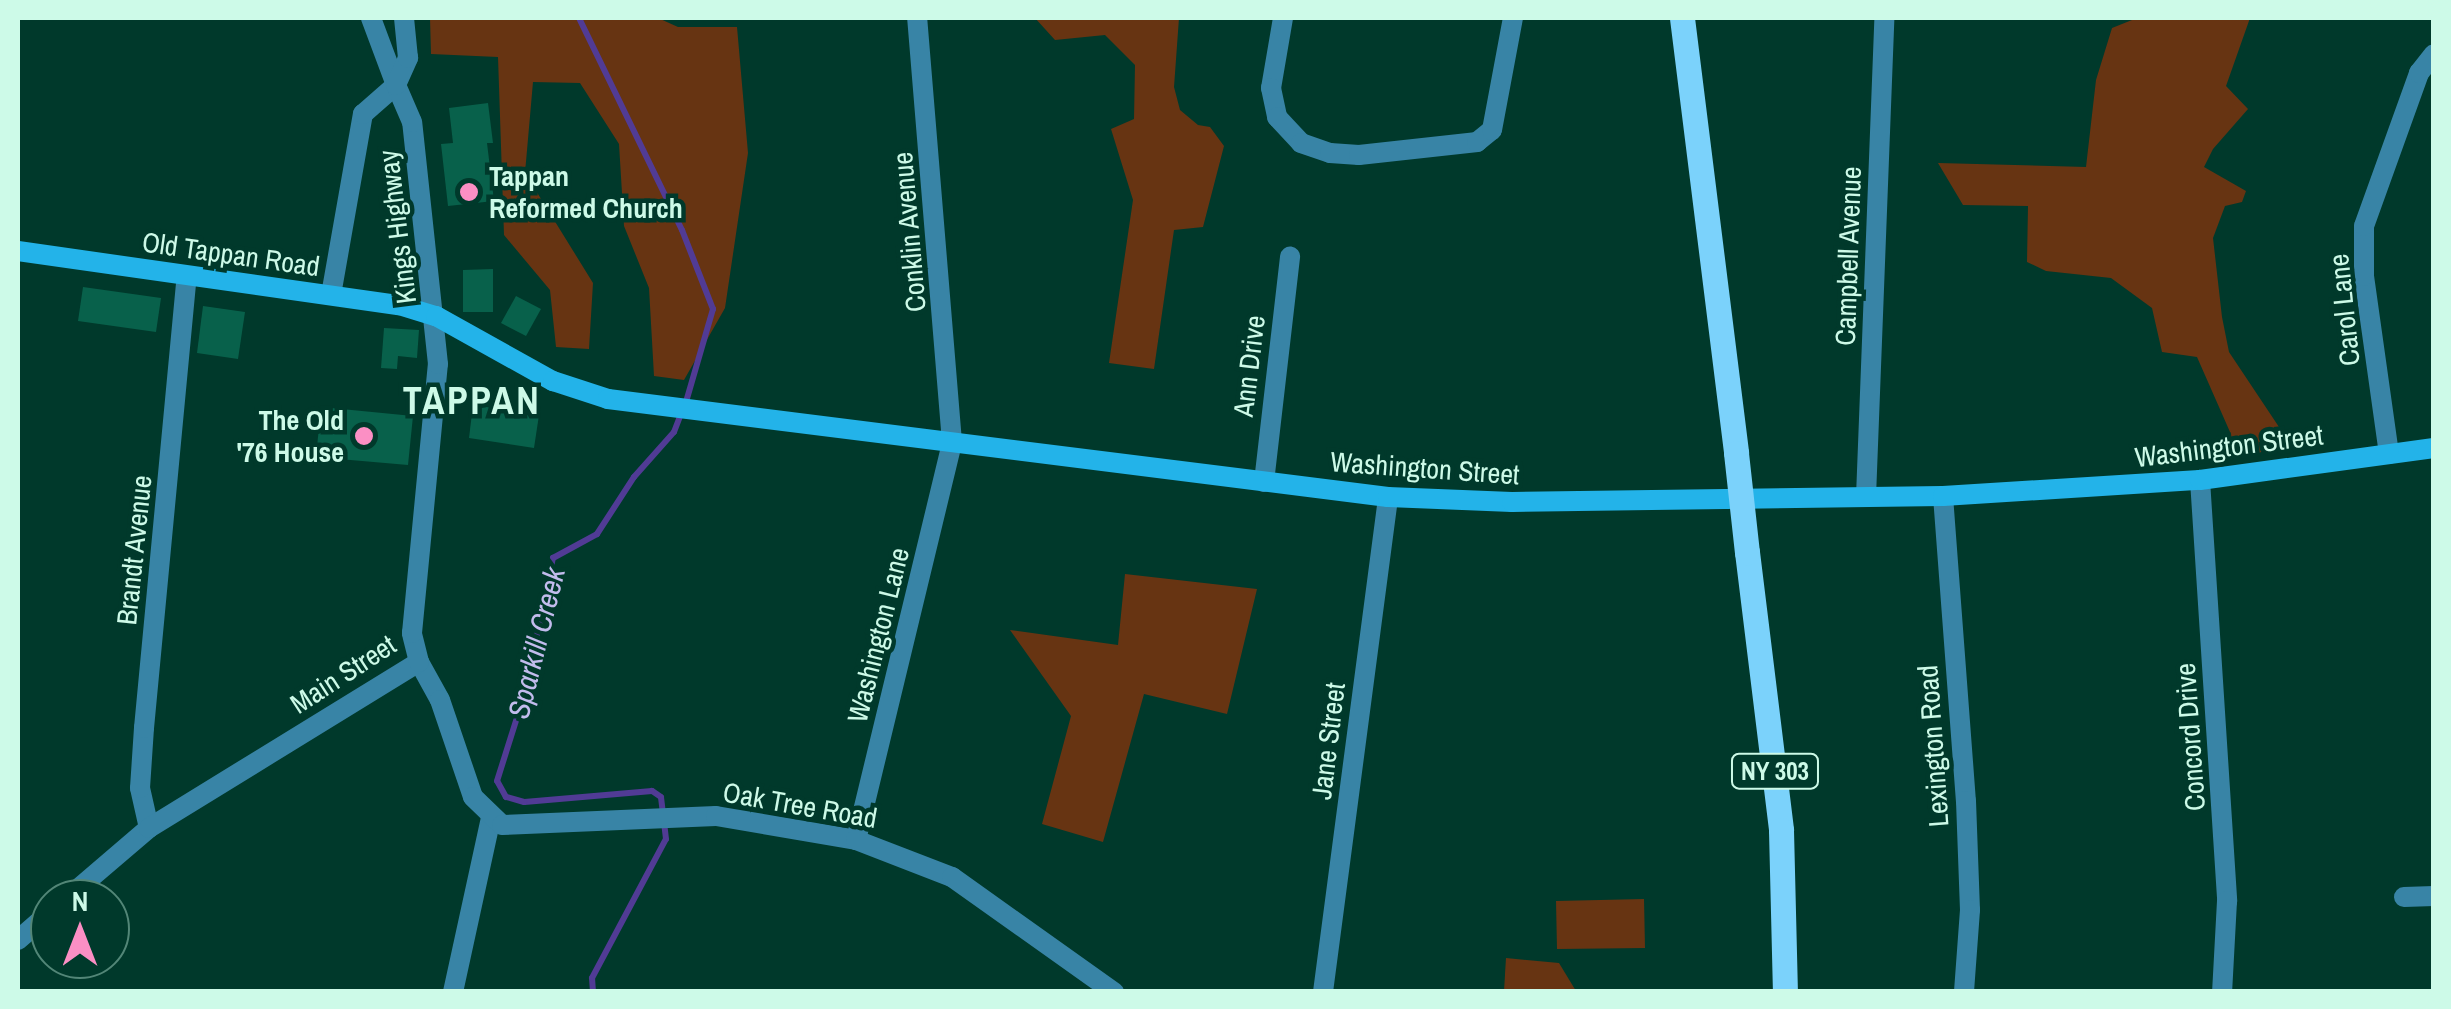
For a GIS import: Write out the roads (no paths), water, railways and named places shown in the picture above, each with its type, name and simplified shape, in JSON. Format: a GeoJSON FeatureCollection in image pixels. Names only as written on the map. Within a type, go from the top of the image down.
{"type":"FeatureCollection","features":[{"type":"Feature","properties":{"kind":"main road","name":"NY 303"},"geometry":{"type":"LineString","coordinates":[[1682,18],[1781,830],[1784,992]]}},
{"type":"Feature","properties":{"kind":"main road","name":"Old Tappan Road"},"geometry":{"type":"LineString","coordinates":[[18,251],[399,305],[436,316]]}},
{"type":"Feature","properties":{"kind":"main road","name":"Washington Street"},"geometry":{"type":"LineString","coordinates":[[436,316],[552,381],[608,399],[1388,497],[1512,502],[1942,496],[2200,480],[2434,448]]}},
{"type":"Feature","properties":{"kind":"street","name":"Kings Highway"},"geometry":{"type":"LineString","coordinates":[[371,18],[412,122],[436,316]]}},
{"type":"Feature","properties":{"kind":"street"},"geometry":{"type":"LineString","coordinates":[[331,296],[363,114],[396,86],[408,58],[404,18]]}},
{"type":"Feature","properties":{"kind":"street","name":"Conklin Avenue"},"geometry":{"type":"LineString","coordinates":[[917,18],[952,442]]}},
{"type":"Feature","properties":{"kind":"street"},"geometry":{"type":"LineString","coordinates":[[1284,18],[1271,88],[1277,117],[1300,142],[1330,153],[1360,155],[1476,142],[1492,130],[1513,18]]}},
{"type":"Feature","properties":{"kind":"street","name":"Campbell Avenue"},"geometry":{"type":"LineString","coordinates":[[1866,497],[1884,18]]}},
{"type":"Feature","properties":{"kind":"street","name":"Carol Lane"},"geometry":{"type":"LineString","coordinates":[[2389,454],[2364,276],[2364,226],[2419,72],[2434,54]]}},
{"type":"Feature","properties":{"kind":"street","name":"Ann Drive"},"geometry":{"type":"LineString","coordinates":[[1264,482],[1290,256]]}},
{"type":"Feature","properties":{"kind":"street","name":"Brandt Avenue"},"geometry":{"type":"LineString","coordinates":[[149,828],[140,788],[144,728],[187,277]]}},
{"type":"Feature","properties":{"kind":"street","name":"Main Street"},"geometry":{"type":"LineString","coordinates":[[89,879],[149,828],[419,662],[412,633],[436,400],[436,316]]}},
{"type":"Feature","properties":{"kind":"street","name":"Washington Lane"},"geometry":{"type":"LineString","coordinates":[[856,840],[952,442]]}},
{"type":"Feature","properties":{"kind":"street","name":"Concord Drive"},"geometry":{"type":"LineString","coordinates":[[2200,480],[2226,884],[2222,992]]}},
{"type":"Feature","properties":{"kind":"street","name":"Lexington Road"},"geometry":{"type":"LineString","coordinates":[[1942,496],[1966,801],[1970,910],[1964,992]]}},
{"type":"Feature","properties":{"kind":"street","name":"Jane Street"},"geometry":{"type":"LineString","coordinates":[[1323,992],[1388,497]]}},
{"type":"Feature","properties":{"kind":"street"},"geometry":{"type":"LineString","coordinates":[[419,662],[434,684],[473,797],[491,818],[453,992]]}},
{"type":"Feature","properties":{"kind":"street","name":"Oak Tree Road"},"geometry":{"type":"LineString","coordinates":[[491,818],[514,826],[686,815],[744,819],[856,840],[952,878],[1104,988]]}},
{"type":"Feature","properties":{"kind":"street"},"geometry":{"type":"LineString","coordinates":[[2404,897],[2434,896]]}},
{"type":"Feature","properties":{"kind":"waterway","name":"Sparkill Creek"},"geometry":{"type":"LineString","coordinates":[[579,18],[682,230],[713,309],[686,402]]}},
{"type":"Feature","properties":{"kind":"waterway","name":"Sparkill Creek"},"geometry":{"type":"LineString","coordinates":[[593,992],[592,978],[666,839],[661,797],[652,791],[524,802],[506,797],[497,781],[526,689],[553,558],[597,534],[634,477],[674,432],[681,414]]}},
{"type":"Feature","properties":{"kind":"place","name":"Tappan Reformed Church"},"geometry":{"type":"Point","coordinates":[469,192]}},
{"type":"Feature","properties":{"kind":"place","name":"The Old '76 House"},"geometry":{"type":"Point","coordinates":[364,436]}},
{"type":"Feature","properties":{"kind":"district","name":"TAPPAN"},"geometry":{"type":"Point","coordinates":[472,401]}}]}
